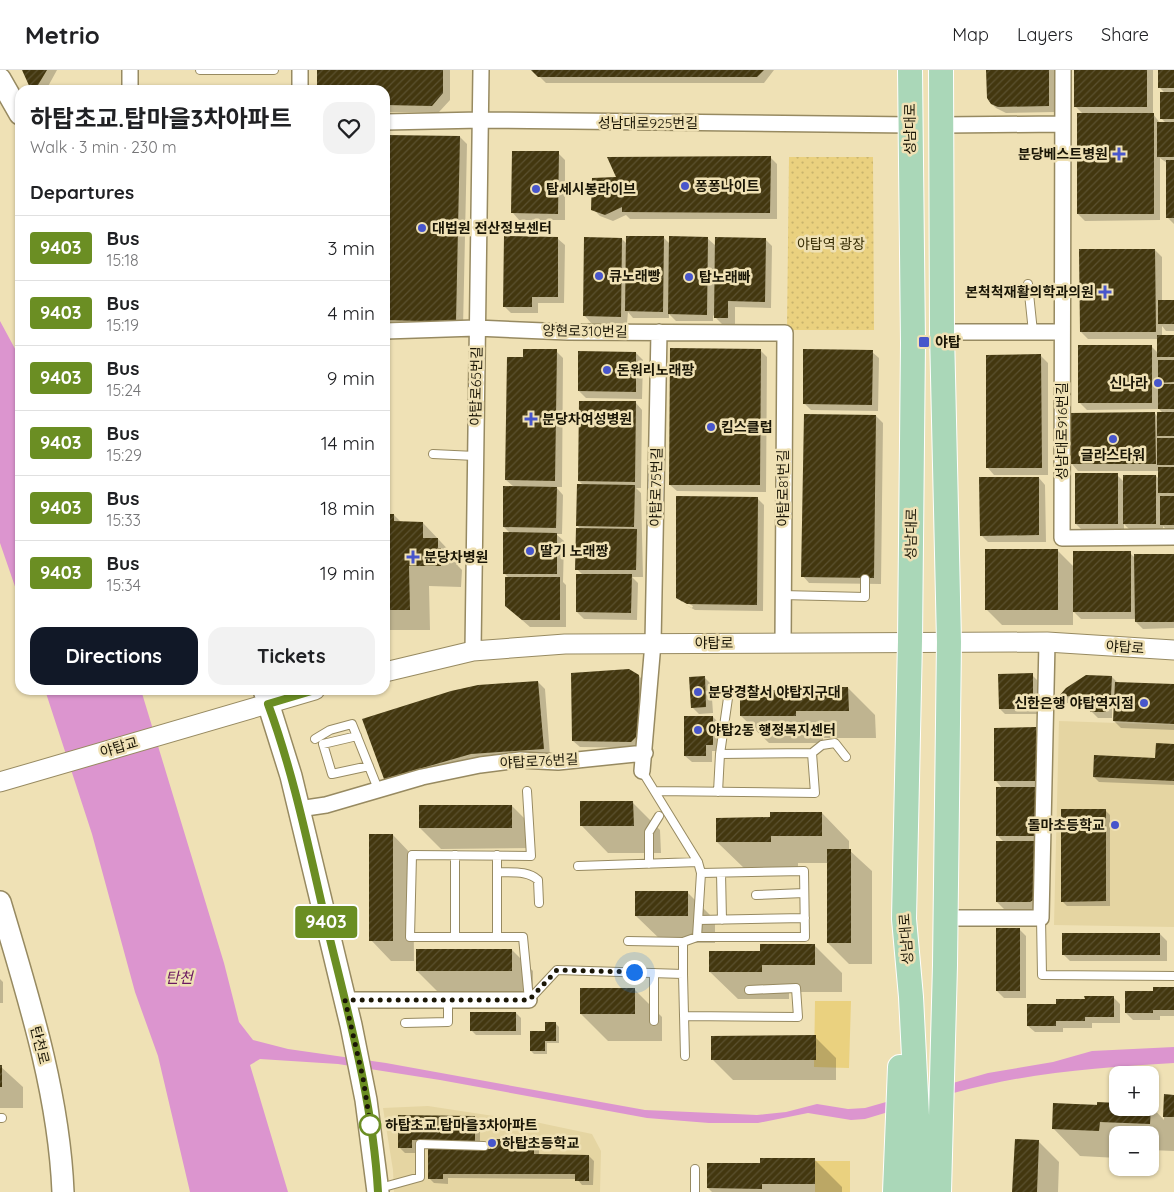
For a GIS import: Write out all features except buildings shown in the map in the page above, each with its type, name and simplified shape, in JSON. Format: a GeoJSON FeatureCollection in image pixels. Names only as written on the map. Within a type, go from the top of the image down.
{"type":"FeatureCollection","features":[{"type":"Feature","properties":{"kind":"main road","name":"성남대로"},"geometry":{"type":"LineString","coordinates":[[908,1118],[906,1058],[911,997],[904,918],[910,642],[913,353],[910,70]]}},
{"type":"Feature","properties":{"kind":"main road"},"geometry":{"type":"LineString","coordinates":[[939,1192],[948,1111],[950,1050],[944,918],[948,642],[942,332],[940,186],[942,125],[940,70]]}},
{"type":"Feature","properties":{"kind":"main road"},"geometry":{"type":"LineString","coordinates":[[0,79],[15,105]]}},
{"type":"Feature","properties":{"kind":"main road"},"geometry":{"type":"LineString","coordinates":[[266,697],[281,740],[299,809],[351,1025],[363,1078],[378,1190]]}},
{"type":"Feature","properties":{"kind":"main road","name":"탄천로"},"geometry":{"type":"LineString","coordinates":[[0,902],[48,1076],[56,1125],[63,1192]]}},
{"type":"Feature","properties":{"kind":"main road"},"geometry":{"type":"LineString","coordinates":[[948,1111],[955,1192]]}},
{"type":"Feature","properties":{"kind":"main road"},"geometry":{"type":"LineString","coordinates":[[895,1192],[908,1118]]}},
{"type":"Feature","properties":{"kind":"main road"},"geometry":{"type":"LineString","coordinates":[[908,1118],[916,1192]]}},
{"type":"Feature","properties":{"kind":"street"},"geometry":{"type":"LineString","coordinates":[[130,70],[130,85]]}},
{"type":"Feature","properties":{"kind":"street"},"geometry":{"type":"LineString","coordinates":[[300,70],[300,85]]}},
{"type":"Feature","properties":{"kind":"street","name":"야탑로65번길"},"geometry":{"type":"LineString","coordinates":[[473,651],[476,328],[482,120],[481,70]]}},
{"type":"Feature","properties":{"kind":"street"},"geometry":{"type":"LineString","coordinates":[[942,332],[1062,332],[1063,70]]}},
{"type":"Feature","properties":{"kind":"street","name":"성남대로925번길"},"geometry":{"type":"LineString","coordinates":[[390,122],[482,120],[911,125]]}},
{"type":"Feature","properties":{"kind":"street"},"geometry":{"type":"LineString","coordinates":[[942,125],[1062,124]]}},
{"type":"Feature","properties":{"kind":"street","name":"양현로310번길"},"geometry":{"type":"LineString","coordinates":[[390,331],[476,328],[568,332],[785,333]]}},
{"type":"Feature","properties":{"kind":"street","name":"야탑로75번길"},"geometry":{"type":"LineString","coordinates":[[653,643],[659,332]]}},
{"type":"Feature","properties":{"kind":"street","name":"성남대로916번길"},"geometry":{"type":"LineString","coordinates":[[1062,332],[1062,538],[1174,537]]}},
{"type":"Feature","properties":{"kind":"street","name":"야탑로81번길"},"geometry":{"type":"LineString","coordinates":[[783,644],[785,333]]}},
{"type":"Feature","properties":{"kind":"street"},"geometry":{"type":"LineString","coordinates":[[944,918],[1041,918],[1047,642]]}},
{"type":"Feature","properties":{"kind":"street","name":"야탑로"},"geometry":{"type":"LineString","coordinates":[[390,671],[473,651],[565,644],[1047,642],[1174,650]]}},
{"type":"Feature","properties":{"kind":"street"},"geometry":{"type":"LineString","coordinates":[[642,770],[645,753],[653,643]]}},
{"type":"Feature","properties":{"kind":"street"},"geometry":{"type":"LineString","coordinates":[[266,697],[280,695]]}},
{"type":"Feature","properties":{"kind":"street","name":"야탑교"},"geometry":{"type":"LineString","coordinates":[[1,781],[235,713],[266,697]]}},
{"type":"Feature","properties":{"kind":"street","name":"야탑로76번길"},"geometry":{"type":"LineString","coordinates":[[299,809],[326,805],[378,789],[480,765],[520,760],[558,762],[645,753]]}},
{"type":"Feature","properties":{"kind":"street"},"geometry":{"type":"LineString","coordinates":[[345,1000],[529,1000]]}},
{"type":"Feature","properties":{"kind":"lane"},"geometry":{"type":"LineString","coordinates":[[200,70],[274,70]]}},
{"type":"Feature","properties":{"kind":"lane"},"geometry":{"type":"LineString","coordinates":[[1028,284],[1033,332]]}},
{"type":"Feature","properties":{"kind":"lane"},"geometry":{"type":"LineString","coordinates":[[433,454],[475,456]]}},
{"type":"Feature","properties":{"kind":"lane"},"geometry":{"type":"LineString","coordinates":[[782,595],[865,596],[866,579]]}},
{"type":"Feature","properties":{"kind":"lane"},"geometry":{"type":"LineString","coordinates":[[718,792],[720,754],[729,691]]}},
{"type":"Feature","properties":{"kind":"lane"},"geometry":{"type":"LineString","coordinates":[[315,739],[330,730],[352,724],[378,789]]}},
{"type":"Feature","properties":{"kind":"lane"},"geometry":{"type":"LineString","coordinates":[[357,736],[323,744],[332,774],[369,766]]}},
{"type":"Feature","properties":{"kind":"lane"},"geometry":{"type":"LineString","coordinates":[[720,754],[812,753],[822,744],[834,743],[846,757]]}},
{"type":"Feature","properties":{"kind":"lane"},"geometry":{"type":"LineString","coordinates":[[655,791],[815,793],[812,753]]}},
{"type":"Feature","properties":{"kind":"lane"},"geometry":{"type":"LineString","coordinates":[[642,770],[698,862],[701,873],[697,937]]}},
{"type":"Feature","properties":{"kind":"lane"},"geometry":{"type":"LineString","coordinates":[[527,791],[531,856],[412,855],[410,937],[523,937],[529,1000]]}},
{"type":"Feature","properties":{"kind":"lane"},"geometry":{"type":"LineString","coordinates":[[649,864],[649,832],[659,816]]}},
{"type":"Feature","properties":{"kind":"lane"},"geometry":{"type":"LineString","coordinates":[[455,855],[455,937]]}},
{"type":"Feature","properties":{"kind":"lane"},"geometry":{"type":"LineString","coordinates":[[497,855],[497,937]]}},
{"type":"Feature","properties":{"kind":"lane"},"geometry":{"type":"LineString","coordinates":[[578,866],[698,862]]}},
{"type":"Feature","properties":{"kind":"lane"},"geometry":{"type":"LineString","coordinates":[[628,941],[683,942],[697,937],[805,937],[804,871],[701,873]]}},
{"type":"Feature","properties":{"kind":"lane"},"geometry":{"type":"LineString","coordinates":[[497,872],[527,873],[534,876],[538,880],[539,903]]}},
{"type":"Feature","properties":{"kind":"lane"},"geometry":{"type":"LineString","coordinates":[[721,873],[722,920]]}},
{"type":"Feature","properties":{"kind":"lane"},"geometry":{"type":"LineString","coordinates":[[756,895],[804,892]]}},
{"type":"Feature","properties":{"kind":"lane"},"geometry":{"type":"LineString","coordinates":[[698,920],[804,918]]}},
{"type":"Feature","properties":{"kind":"lane"},"geometry":{"type":"LineString","coordinates":[[1041,918],[1042,975],[1174,976]]}},
{"type":"Feature","properties":{"kind":"lane"},"geometry":{"type":"LineString","coordinates":[[683,942],[686,1056]]}},
{"type":"Feature","properties":{"kind":"lane"},"geometry":{"type":"LineString","coordinates":[[529,1000],[557,970],[683,974]]}},
{"type":"Feature","properties":{"kind":"lane"},"geometry":{"type":"LineString","coordinates":[[654,973],[654,1021]]}},
{"type":"Feature","properties":{"kind":"lane"},"geometry":{"type":"LineString","coordinates":[[684,1016],[798,1017],[796,988],[749,990]]}},
{"type":"Feature","properties":{"kind":"lane"},"geometry":{"type":"LineString","coordinates":[[406,1023],[448,1022],[448,1000]]}},
{"type":"Feature","properties":{"kind":"lane"},"geometry":{"type":"LineString","coordinates":[[378,1190],[420,1176],[420,1144],[484,1146]]}},
{"type":"Feature","properties":{"kind":"lane"},"geometry":{"type":"LineString","coordinates":[[695,1169],[695,1192]]}},
{"type":"Feature","properties":{"kind":"shaded area","name":"돌마초등학교"},"geometry":{"type":"Polygon","coordinates":[[[1059,721],[1174,725],[1174,927],[1054,925],[1059,721]]]}},
{"type":"Feature","properties":{"kind":"shaded area","name":"하탑초등학교"},"geometry":{"type":"Polygon","coordinates":[[[428,1106],[540,1123],[592,1134],[601,1151],[600,1192],[394,1192],[393,1170],[383,1108],[428,1106]]]}},
{"type":"Feature","properties":{"kind":"green space","name":"야탑역 광장"},"geometry":{"type":"Polygon","coordinates":[[[789,157],[873,157],[874,330],[787,330],[789,157]]]}},
{"type":"Feature","properties":{"kind":"green space"},"geometry":{"type":"Polygon","coordinates":[[[815,1001],[851,1001],[849,1068],[814,1067],[815,1001]]]}},
{"type":"Feature","properties":{"kind":"green space"},"geometry":{"type":"Polygon","coordinates":[[[815,1161],[850,1161],[850,1192],[815,1192],[815,1161]]]}},
{"type":"Feature","properties":{"kind":"water"},"geometry":{"type":"Polygon","coordinates":[[[0,321],[15,349],[15,586],[0,543],[0,321]]]}},
{"type":"Feature","properties":{"kind":"water","name":"탄천"},"geometry":{"type":"Polygon","coordinates":[[[47,695],[143,695],[224,963],[239,1022],[253,1040],[288,1049],[386,1063],[645,1110],[757,1115],[786,1112],[817,1104],[848,1109],[865,1108],[988,1073],[1053,1062],[1092,1051],[1174,1047],[1174,1063],[1109,1066],[1009,1080],[955,1092],[865,1119],[851,1120],[808,1113],[758,1123],[709,1123],[647,1118],[440,1080],[338,1064],[260,1059],[250,1065],[288,1192],[190,1192],[158,1056],[135,992],[92,834],[47,695]]]}},
{"type":"Feature","properties":{"kind":"bus line","name":"9403"},"geometry":{"type":"LineString","coordinates":[[298,695],[268,704],[291,776],[363,1078],[378,1192]]}},
{"type":"Feature","properties":{"kind":"place","name":"분당베스트병원"},"geometry":{"type":"Point","coordinates":[1119,154]}},
{"type":"Feature","properties":{"kind":"place","name":"퐁퐁나이트"},"geometry":{"type":"Point","coordinates":[685,186]}},
{"type":"Feature","properties":{"kind":"place","name":"탑세시봉라이브"},"geometry":{"type":"Point","coordinates":[536,189]}},
{"type":"Feature","properties":{"kind":"place","name":"대법원 전산정보센터"},"geometry":{"type":"Point","coordinates":[422,228]}},
{"type":"Feature","properties":{"kind":"place","name":"큐노래빵"},"geometry":{"type":"Point","coordinates":[599,276]}},
{"type":"Feature","properties":{"kind":"place","name":"탑노래빠"},"geometry":{"type":"Point","coordinates":[689,277]}},
{"type":"Feature","properties":{"kind":"place","name":"본척척재활의학과의원"},"geometry":{"type":"Point","coordinates":[1105,292]}},
{"type":"Feature","properties":{"kind":"place","name":"야탑"},"geometry":{"type":"Point","coordinates":[924,342]}},
{"type":"Feature","properties":{"kind":"place","name":"돈워리노래팡"},"geometry":{"type":"Point","coordinates":[607,370]}},
{"type":"Feature","properties":{"kind":"place","name":"신나라"},"geometry":{"type":"Point","coordinates":[1158,383]}},
{"type":"Feature","properties":{"kind":"place","name":"분당차여성병원"},"geometry":{"type":"Point","coordinates":[531,419]}},
{"type":"Feature","properties":{"kind":"place","name":"킴스클럽"},"geometry":{"type":"Point","coordinates":[711,427]}},
{"type":"Feature","properties":{"kind":"place","name":"글라스타워"},"geometry":{"type":"Point","coordinates":[1113,439]}},
{"type":"Feature","properties":{"kind":"place","name":"딸기 노래짱"},"geometry":{"type":"Point","coordinates":[530,551]}},
{"type":"Feature","properties":{"kind":"place","name":"분당차병원"},"geometry":{"type":"Point","coordinates":[413,557]}},
{"type":"Feature","properties":{"kind":"place","name":"분당경찰서 야탑지구대"},"geometry":{"type":"Point","coordinates":[698,692]}},
{"type":"Feature","properties":{"kind":"place","name":"신한은행 야탑역지점"},"geometry":{"type":"Point","coordinates":[1144,703]}},
{"type":"Feature","properties":{"kind":"place","name":"야탑2동 행정복지센터"},"geometry":{"type":"Point","coordinates":[698,730]}},
{"type":"Feature","properties":{"kind":"place","name":"돌마초등학교"},"geometry":{"type":"Point","coordinates":[1115,825]}},
{"type":"Feature","properties":{"kind":"place","name":"하탑초교.탑마을3차아파트"},"geometry":{"type":"Point","coordinates":[370,1125]}},
{"type":"Feature","properties":{"kind":"place","name":"하탑초등학교"},"geometry":{"type":"Point","coordinates":[492,1143]}},
{"type":"Feature","properties":{"kind":"route"},"geometry":{"type":"LineString","coordinates":[[370,1125],[371,1129],[363,1078],[345,1000],[529,1000],[557,970],[634,972]]}}]}
